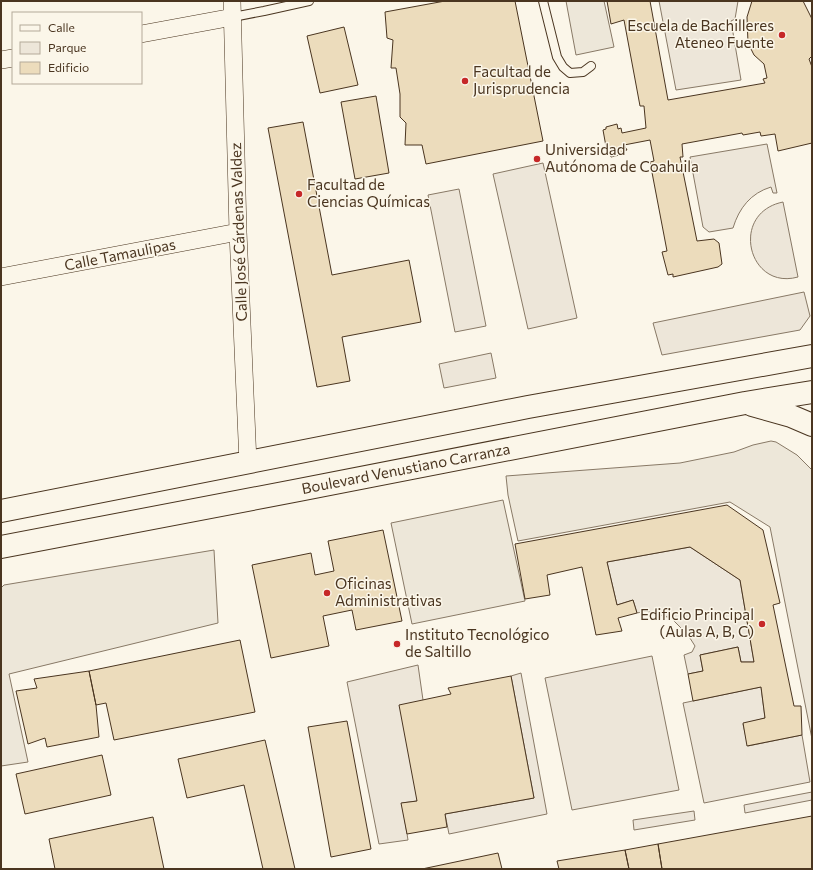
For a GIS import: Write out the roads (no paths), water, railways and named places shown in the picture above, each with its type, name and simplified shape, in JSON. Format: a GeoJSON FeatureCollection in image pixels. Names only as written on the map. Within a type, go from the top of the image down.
{"type":"FeatureCollection","features":[{"type":"Feature","properties":{"kind":"main road"},"geometry":{"type":"LineString","coordinates":[[1,510],[248,463],[528,407],[812,356]]}},
{"type":"Feature","properties":{"kind":"main road","name":"Boulevard Venustiano Carranza"},"geometry":{"type":"LineString","coordinates":[[1,547],[745,403],[812,392]]}},
{"type":"Feature","properties":{"kind":"main road"},"geometry":{"type":"LineString","coordinates":[[745,403],[791,416],[812,425]]}},
{"type":"Feature","properties":{"kind":"street"},"geometry":{"type":"LineString","coordinates":[[142,34],[233,9]]}},
{"type":"Feature","properties":{"kind":"street","name":"Calle José Cárdenas Valdez"},"geometry":{"type":"LineString","coordinates":[[233,9],[238,232],[248,463]]}},
{"type":"Feature","properties":{"kind":"street"},"geometry":{"type":"LineString","coordinates":[[1,60],[12,58]]}},
{"type":"Feature","properties":{"kind":"street","name":"Calle Tamaulipas"},"geometry":{"type":"LineString","coordinates":[[1,277],[238,232]]}},
{"type":"Feature","properties":{"kind":"lane"},"geometry":{"type":"LineString","coordinates":[[233,9],[264,11],[309,1]]}},
{"type":"Feature","properties":{"kind":"lane"},"geometry":{"type":"LineString","coordinates":[[543,1],[557,57],[563,67],[570,73],[583,72],[591,66]]}},
{"type":"Feature","properties":{"kind":"place","name":"Escuela de Bachilleres Ateneo Fuente"},"geometry":{"type":"Point","coordinates":[782,35]}},
{"type":"Feature","properties":{"kind":"place","name":"Facultad de Jurisprudencia"},"geometry":{"type":"Point","coordinates":[465,81]}},
{"type":"Feature","properties":{"kind":"place","name":"Universidad Autónoma de Coahuila"},"geometry":{"type":"Point","coordinates":[537,159]}},
{"type":"Feature","properties":{"kind":"place","name":"Facultad de Ciencias Químicas"},"geometry":{"type":"Point","coordinates":[299,194]}},
{"type":"Feature","properties":{"kind":"place","name":"Oficinas Administrativas"},"geometry":{"type":"Point","coordinates":[327,593]}},
{"type":"Feature","properties":{"kind":"place","name":"Edificio Principal (Aulas A, B, C)"},"geometry":{"type":"Point","coordinates":[762,624]}},
{"type":"Feature","properties":{"kind":"place","name":"Instituto Tecnológico de Saltillo"},"geometry":{"type":"Point","coordinates":[397,644]}}]}
